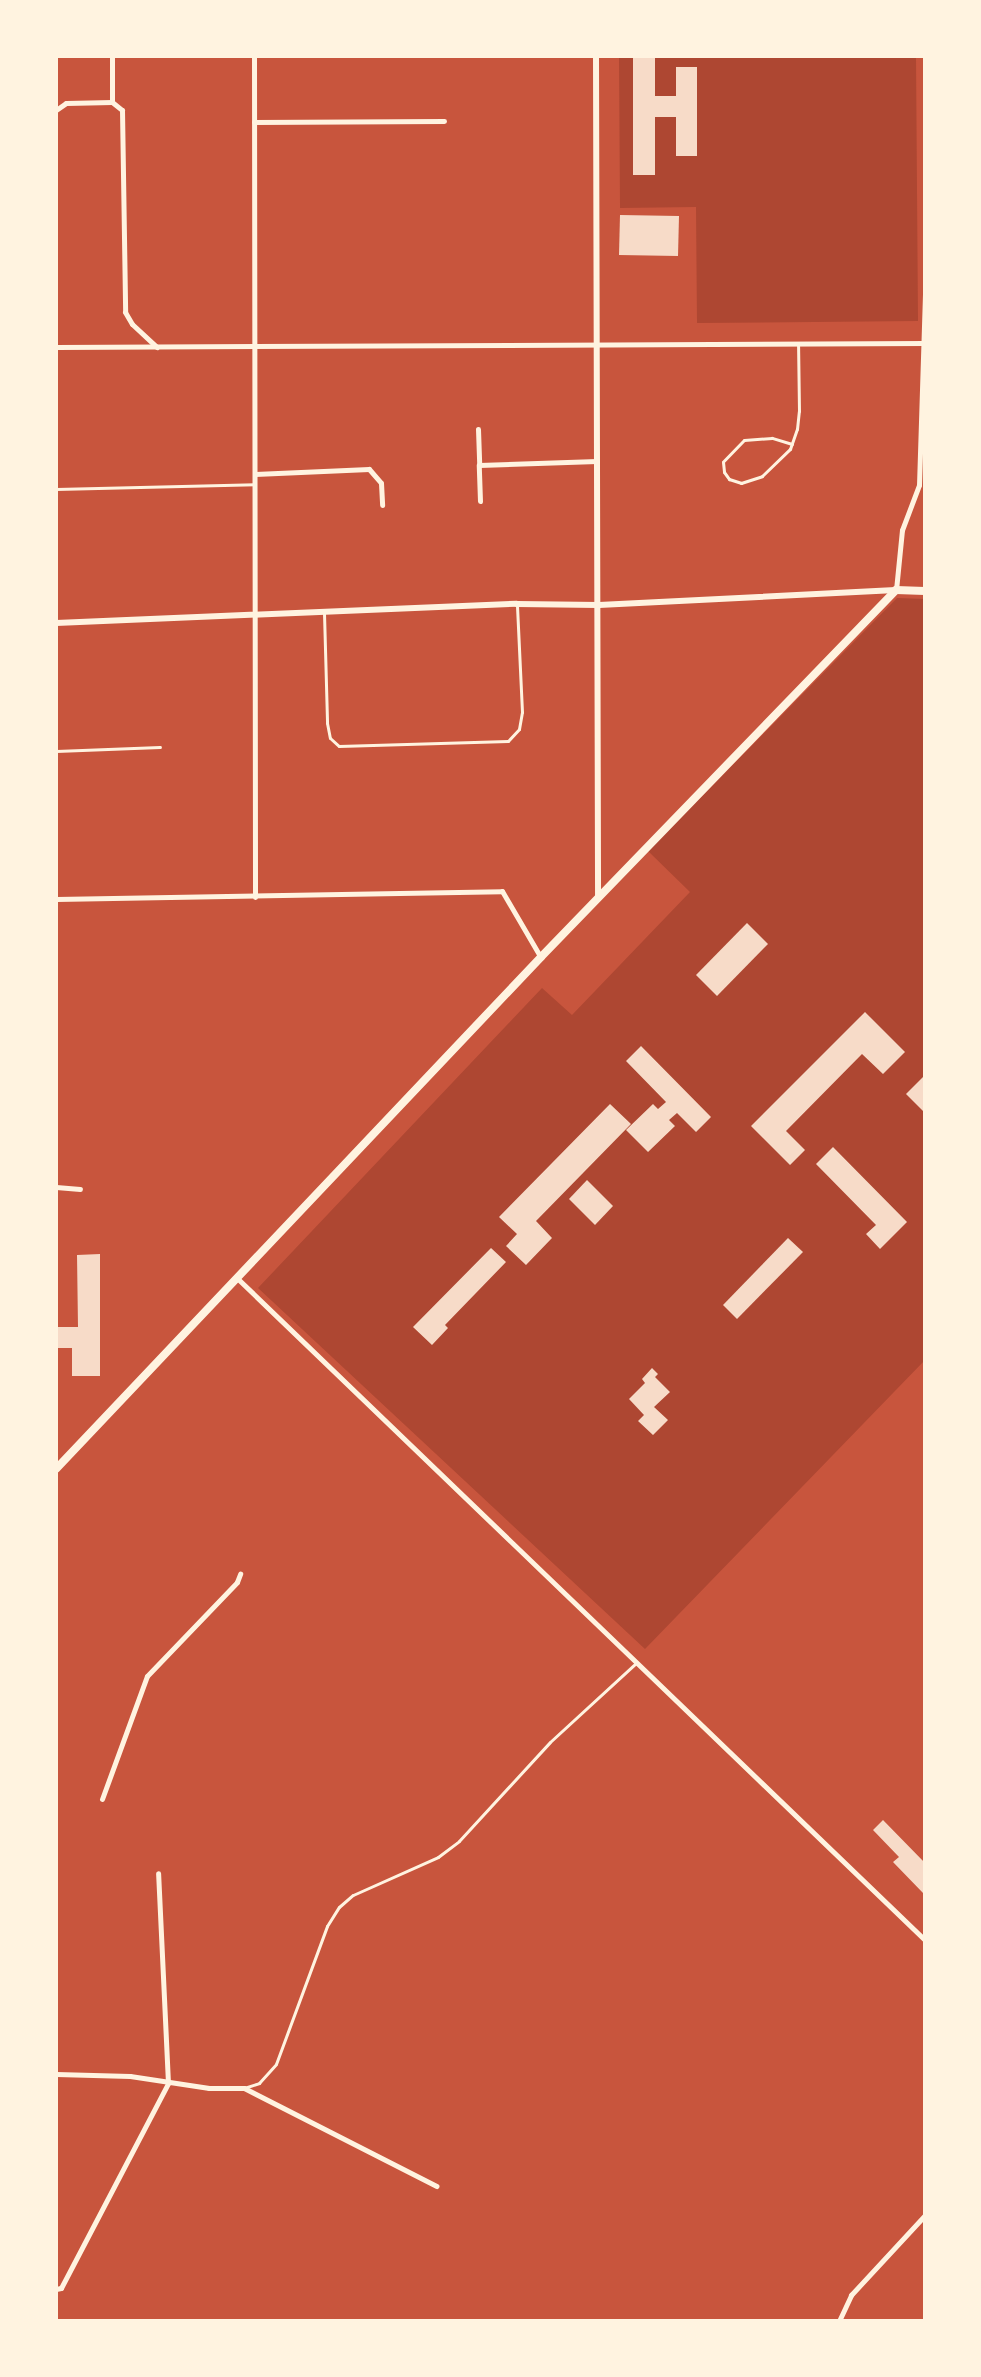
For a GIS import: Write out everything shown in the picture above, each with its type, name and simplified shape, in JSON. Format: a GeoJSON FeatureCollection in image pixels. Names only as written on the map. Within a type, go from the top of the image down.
{"type":"FeatureCollection","features":[{"type":"Feature","properties":{"kind":"highway"},"geometry":{"type":"LineString","coordinates":[[56,1469],[541,957],[896,590],[925,591]]}},
{"type":"Feature","properties":{"kind":"street"},"geometry":{"type":"LineString","coordinates":[[112,56],[112,102]]}},
{"type":"Feature","properties":{"kind":"street"},"geometry":{"type":"LineString","coordinates":[[254,56],[255,897]]}},
{"type":"Feature","properties":{"kind":"street"},"geometry":{"type":"LineString","coordinates":[[596,56],[598,898]]}},
{"type":"Feature","properties":{"kind":"street"},"geometry":{"type":"LineString","coordinates":[[56,110],[66,103],[112,102],[122,110],[125,312],[132,324],[158,347]]}},
{"type":"Feature","properties":{"kind":"street"},"geometry":{"type":"LineString","coordinates":[[254,122],[444,121]]}},
{"type":"Feature","properties":{"kind":"street"},"geometry":{"type":"LineString","coordinates":[[56,623],[517,604],[599,605],[896,590],[902,530],[919,485],[925,289]]}},
{"type":"Feature","properties":{"kind":"street"},"geometry":{"type":"LineString","coordinates":[[56,347],[924,343]]}},
{"type":"Feature","properties":{"kind":"street"},"geometry":{"type":"LineString","coordinates":[[478,429],[480,501]]}},
{"type":"Feature","properties":{"kind":"street"},"geometry":{"type":"LineString","coordinates":[[479,465],[597,461]]}},
{"type":"Feature","properties":{"kind":"street"},"geometry":{"type":"LineString","coordinates":[[255,474],[369,469],[381,483],[382,505]]}},
{"type":"Feature","properties":{"kind":"street"},"geometry":{"type":"LineString","coordinates":[[56,899],[502,891],[541,957]]}},
{"type":"Feature","properties":{"kind":"street"},"geometry":{"type":"LineString","coordinates":[[56,1187],[80,1189]]}},
{"type":"Feature","properties":{"kind":"street"},"geometry":{"type":"LineString","coordinates":[[238,1279],[925,1940]]}},
{"type":"Feature","properties":{"kind":"street"},"geometry":{"type":"LineString","coordinates":[[102,1799],[147,1676],[237,1582],[240,1574]]}},
{"type":"Feature","properties":{"kind":"street"},"geometry":{"type":"LineString","coordinates":[[56,2289],[61,2288],[168,2083],[158,1873]]}},
{"type":"Feature","properties":{"kind":"street"},"geometry":{"type":"LineString","coordinates":[[56,2074],[130,2076],[209,2088],[244,2088],[436,2186]]}},
{"type":"Feature","properties":{"kind":"street"},"geometry":{"type":"LineString","coordinates":[[839,2321],[851,2295],[925,2215]]}},
{"type":"Feature","properties":{"kind":"lane"},"geometry":{"type":"LineString","coordinates":[[792,444],[772,438],[744,440],[723,462],[724,472],[729,479],[741,483],[762,476],[792,444],[799,411],[798,343]]}},
{"type":"Feature","properties":{"kind":"lane"},"geometry":{"type":"LineString","coordinates":[[56,489],[255,484]]}},
{"type":"Feature","properties":{"kind":"lane"},"geometry":{"type":"LineString","coordinates":[[324,612],[327,723],[330,738],[339,746],[508,741],[519,729],[522,712],[517,604]]}},
{"type":"Feature","properties":{"kind":"lane"},"geometry":{"type":"LineString","coordinates":[[56,751],[160,747]]}},
{"type":"Feature","properties":{"kind":"lane"},"geometry":{"type":"LineString","coordinates":[[244,2088],[270,2075],[276,2064],[327,1926],[339,1907],[353,1895],[438,1857],[459,1841],[550,1742],[637,1662]]}},
{"type":"Feature","properties":{"kind":"shaded area"},"geometry":{"type":"Polygon","coordinates":[[[619,56],[916,56],[918,321],[697,323],[696,207],[620,208],[619,56]]]}},
{"type":"Feature","properties":{"kind":"shaded area"},"geometry":{"type":"Polygon","coordinates":[[[897,598],[925,599],[925,1360],[645,1649],[258,1288],[542,988],[572,1015],[690,892],[648,851],[897,598]]]}},
{"type":"Feature","properties":{"kind":"building"},"geometry":{"type":"Polygon","coordinates":[[[633,56],[655,56],[655,96],[676,96],[676,67],[697,67],[697,156],[676,156],[676,117],[655,117],[655,175],[633,175],[633,56]]]}},
{"type":"Feature","properties":{"kind":"building"},"geometry":{"type":"Polygon","coordinates":[[[620,215],[679,216],[678,256],[619,255],[620,215]]]}},
{"type":"Feature","properties":{"kind":"building"},"geometry":{"type":"Polygon","coordinates":[[[747,923],[768,944],[717,996],[696,975],[747,923]]]}},
{"type":"Feature","properties":{"kind":"building"},"geometry":{"type":"Polygon","coordinates":[[[865,1012],[905,1052],[883,1074],[862,1054],[786,1131],[805,1150],[790,1165],[751,1126],[865,1012]]]}},
{"type":"Feature","properties":{"kind":"building"},"geometry":{"type":"Polygon","coordinates":[[[641,1046],[711,1117],[696,1132],[677,1113],[669,1120],[675,1126],[648,1152],[626,1130],[653,1104],[658,1109],[666,1102],[626,1061],[641,1046]]]}},
{"type":"Feature","properties":{"kind":"building"},"geometry":{"type":"Polygon","coordinates":[[[925,1075],[925,1113],[906,1094],[925,1075]]]}},
{"type":"Feature","properties":{"kind":"building"},"geometry":{"type":"Polygon","coordinates":[[[610,1104],[631,1124],[536,1221],[552,1238],[526,1265],[506,1246],[517,1234],[499,1217],[610,1104]]]}},
{"type":"Feature","properties":{"kind":"building"},"geometry":{"type":"Polygon","coordinates":[[[833,1147],[907,1222],[880,1249],[866,1234],[876,1225],[816,1164],[833,1147]]]}},
{"type":"Feature","properties":{"kind":"building"},"geometry":{"type":"Polygon","coordinates":[[[587,1180],[613,1206],[595,1225],[569,1199],[587,1180]]]}},
{"type":"Feature","properties":{"kind":"building"},"geometry":{"type":"Polygon","coordinates":[[[788,1238],[803,1252],[737,1319],[723,1305],[788,1238]]]}},
{"type":"Feature","properties":{"kind":"building"},"geometry":{"type":"Polygon","coordinates":[[[491,1248],[506,1262],[445,1325],[448,1328],[432,1345],[413,1327],[491,1248]]]}},
{"type":"Feature","properties":{"kind":"building"},"geometry":{"type":"Polygon","coordinates":[[[100,1254],[100,1376],[72,1376],[72,1348],[56,1348],[56,1327],[78,1327],[77,1255],[100,1254]]]}},
{"type":"Feature","properties":{"kind":"building"},"geometry":{"type":"Polygon","coordinates":[[[652,1368],[658,1374],[655,1377],[670,1392],[654,1407],[668,1420],[653,1435],[638,1421],[644,1415],[629,1399],[645,1383],[642,1379],[652,1368]]]}},
{"type":"Feature","properties":{"kind":"building"},"geometry":{"type":"Polygon","coordinates":[[[883,1820],[925,1863],[923,1893],[893,1862],[899,1857],[873,1830],[883,1820]]]}}]}
